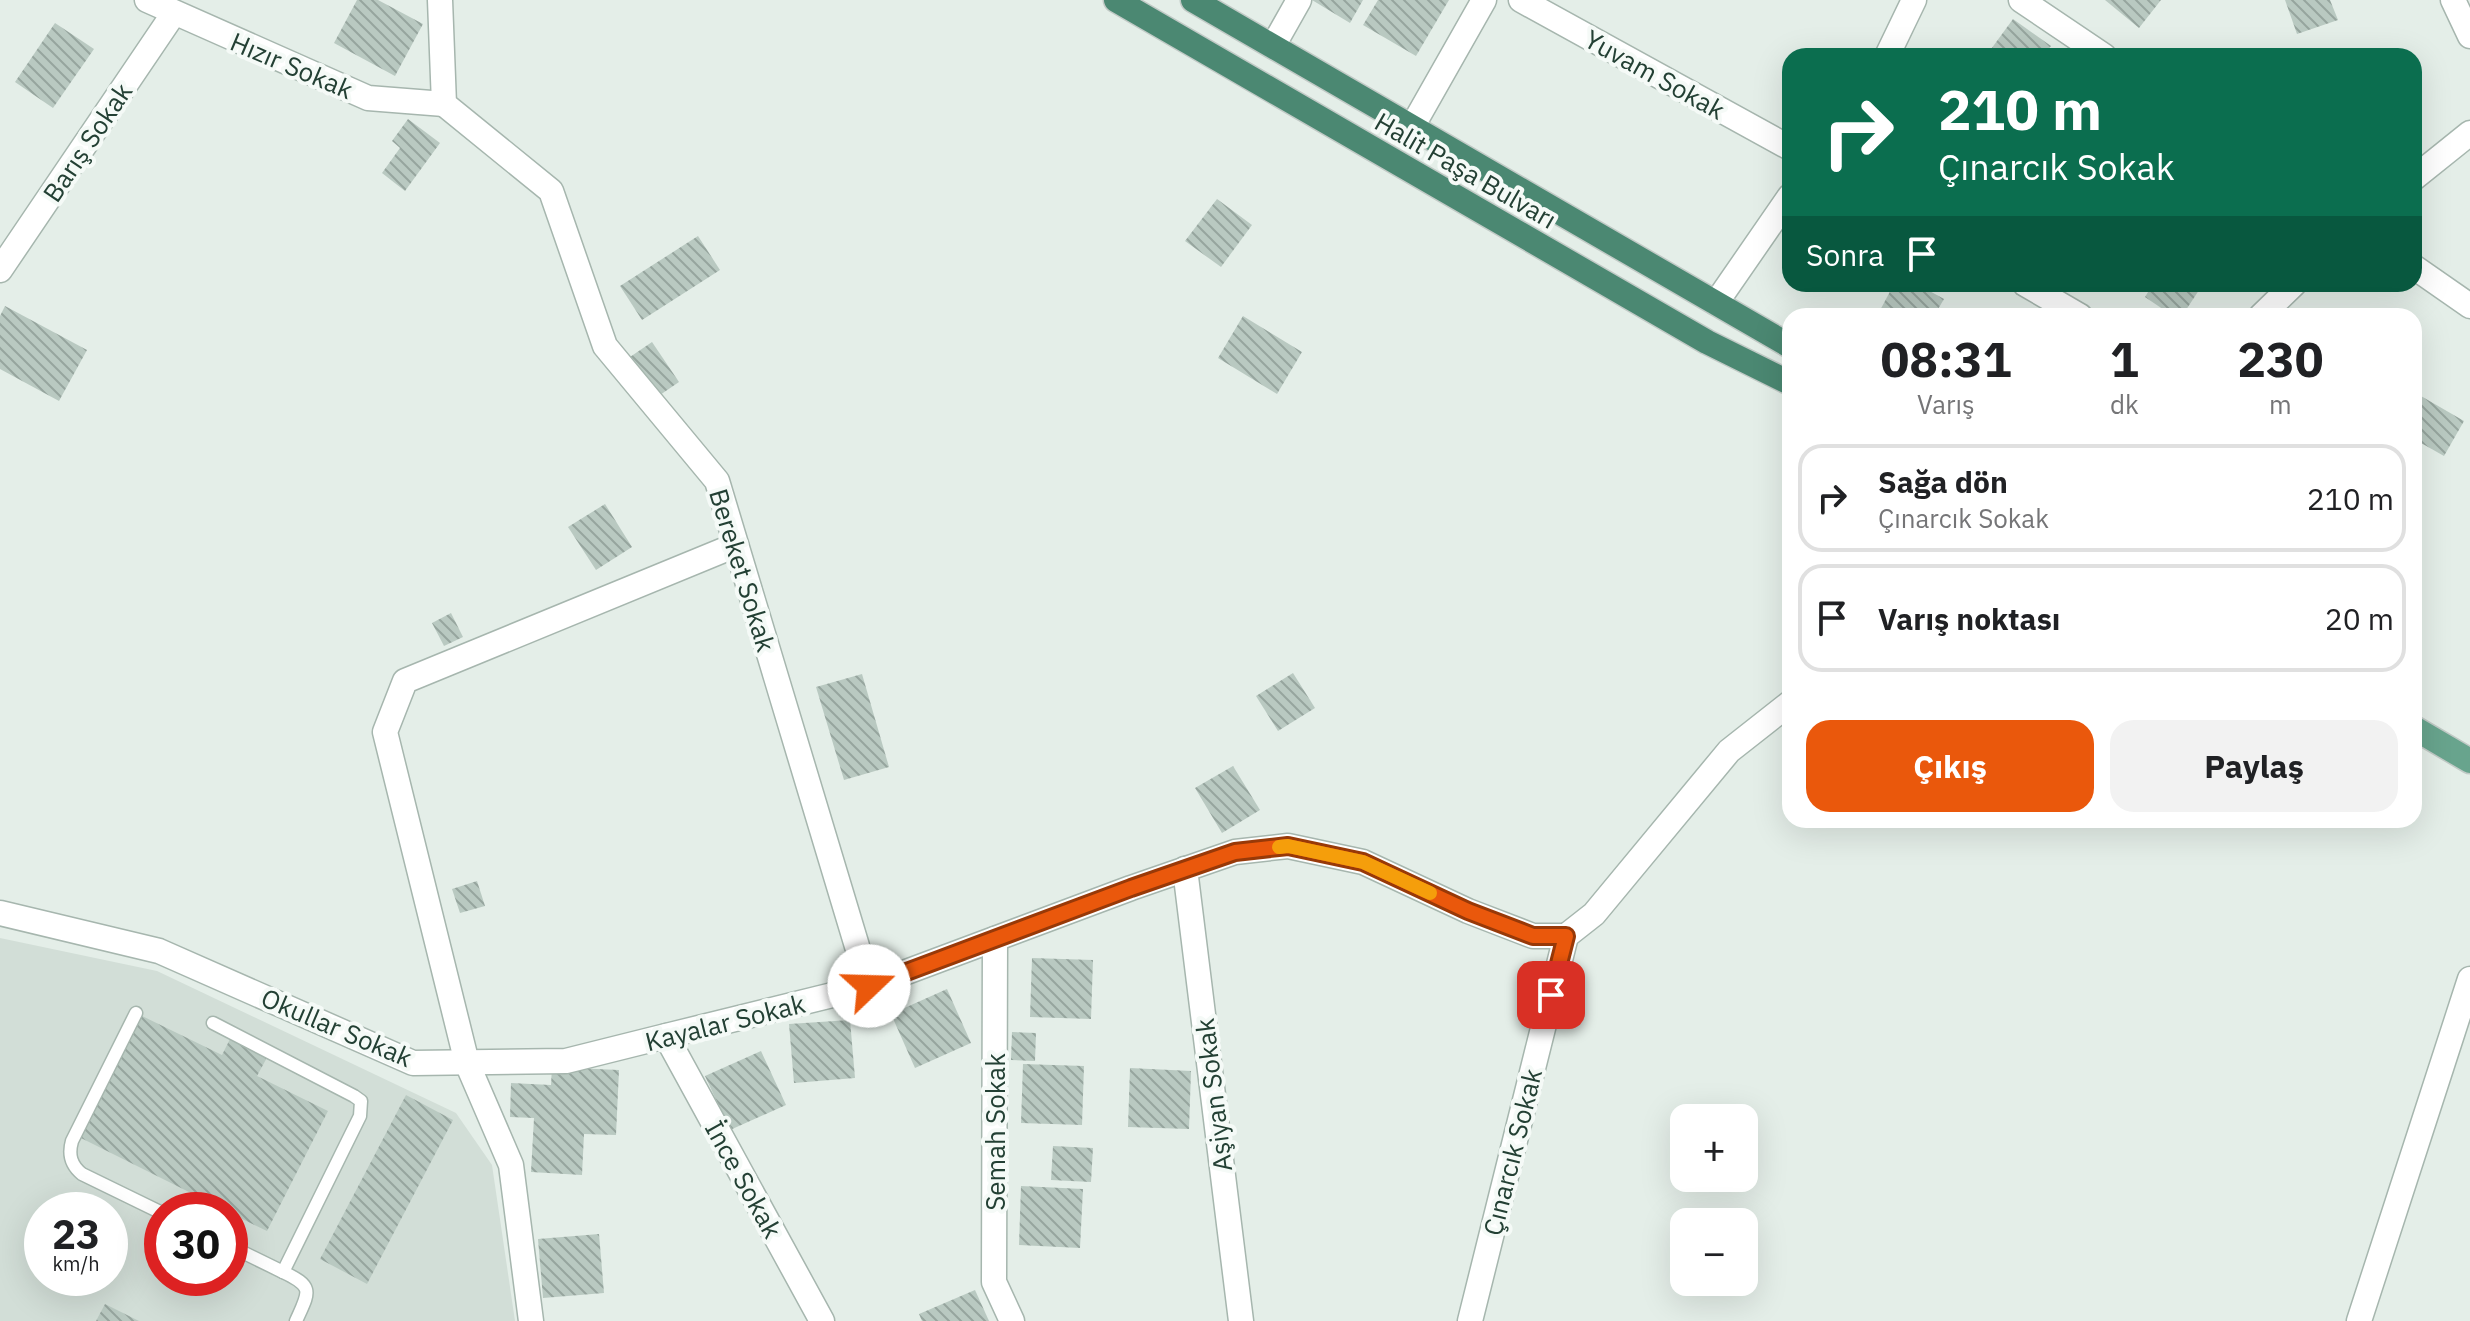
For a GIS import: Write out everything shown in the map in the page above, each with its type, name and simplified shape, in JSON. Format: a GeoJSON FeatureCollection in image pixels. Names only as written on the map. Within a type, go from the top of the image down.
{"type":"FeatureCollection","features":[{"type":"Feature","properties":{"kind":"highway","name":"Halit Paşa Bulvarı"},"geometry":{"type":"LineString","coordinates":[[1116,0],[1707,342],[1782,379]]}},
{"type":"Feature","properties":{"kind":"highway","name":"Halit Paşa Bulvarı"},"geometry":{"type":"LineString","coordinates":[[1193,0],[1782,341]]}},
{"type":"Feature","properties":{"kind":"main road"},"geometry":{"type":"LineString","coordinates":[[2422,733],[2470,761]]}},
{"type":"Feature","properties":{"kind":"street","name":"Hızır Sokak"},"geometry":{"type":"LineString","coordinates":[[147,0],[368,98],[444,104]]}},
{"type":"Feature","properties":{"kind":"street"},"geometry":{"type":"LineString","coordinates":[[440,0],[444,104]]}},
{"type":"Feature","properties":{"kind":"street"},"geometry":{"type":"LineString","coordinates":[[1273,46],[1299,0]]}},
{"type":"Feature","properties":{"kind":"street"},"geometry":{"type":"LineString","coordinates":[[1412,127],[1484,0]]}},
{"type":"Feature","properties":{"kind":"street","name":"Yuvam Sokak"},"geometry":{"type":"LineString","coordinates":[[1521,0],[1782,144]]}},
{"type":"Feature","properties":{"kind":"street"},"geometry":{"type":"LineString","coordinates":[[1891,48],[1914,0]]}},
{"type":"Feature","properties":{"kind":"street"},"geometry":{"type":"LineString","coordinates":[[2021,0],[2092,48]]}},
{"type":"Feature","properties":{"kind":"street"},"geometry":{"type":"LineString","coordinates":[[2453,0],[2470,36]]}},
{"type":"Feature","properties":{"kind":"street","name":"Barış Sokak"},"geometry":{"type":"LineString","coordinates":[[0,270],[174,13]]}},
{"type":"Feature","properties":{"kind":"street","name":"Bereket Sokak"},"geometry":{"type":"LineString","coordinates":[[444,104],[551,191],[605,346],[717,481],[869,986]]}},
{"type":"Feature","properties":{"kind":"street"},"geometry":{"type":"LineString","coordinates":[[2422,172],[2470,133]]}},
{"type":"Feature","properties":{"kind":"street"},"geometry":{"type":"LineString","coordinates":[[1716,303],[1782,208]]}},
{"type":"Feature","properties":{"kind":"street"},"geometry":{"type":"LineString","coordinates":[[2422,273],[2470,306]]}},
{"type":"Feature","properties":{"kind":"street"},"geometry":{"type":"LineString","coordinates":[[2039,292],[2066,308]]}},
{"type":"Feature","properties":{"kind":"street"},"geometry":{"type":"LineString","coordinates":[[2269,308],[2286,292]]}},
{"type":"Feature","properties":{"kind":"street"},"geometry":{"type":"LineString","coordinates":[[531,1321],[517,1274],[511,1165],[467,1063],[385,732],[405,681],[736,545]]}},
{"type":"Feature","properties":{"kind":"street"},"geometry":{"type":"LineString","coordinates":[[1566,936],[1594,914],[1729,751],[1782,709]]}},
{"type":"Feature","properties":{"kind":"street","name":"Kayalar Sokak"},"geometry":{"type":"LineString","coordinates":[[467,1063],[566,1061],[869,986],[1235,852],[1288,846],[1363,862],[1468,911],[1533,936],[1566,936]]}},
{"type":"Feature","properties":{"kind":"street","name":"Aşiyan Sokak"},"geometry":{"type":"LineString","coordinates":[[1185,869],[1241,1321]]}},
{"type":"Feature","properties":{"kind":"street","name":"Okullar Sokak"},"geometry":{"type":"LineString","coordinates":[[0,913],[159,951],[413,1063],[467,1063]]}},
{"type":"Feature","properties":{"kind":"street","name":"Çınarcık Sokak"},"geometry":{"type":"LineString","coordinates":[[1470,1321],[1566,936]]}},
{"type":"Feature","properties":{"kind":"street","name":"Semah Sokak"},"geometry":{"type":"LineString","coordinates":[[995,939],[994,1282],[1012,1321]]}},
{"type":"Feature","properties":{"kind":"street"},"geometry":{"type":"LineString","coordinates":[[2359,1321],[2470,979]]}},
{"type":"Feature","properties":{"kind":"street","name":"İnce Sokak"},"geometry":{"type":"LineString","coordinates":[[666,1036],[822,1321]]}},
{"type":"Feature","properties":{"kind":"lane"},"geometry":{"type":"LineString","coordinates":[[136,1013],[69,1151],[75,1168],[82,1174],[144,1204]]}},
{"type":"Feature","properties":{"kind":"lane"},"geometry":{"type":"LineString","coordinates":[[213,1023],[361,1101],[360,1116],[283,1272]]}},
{"type":"Feature","properties":{"kind":"lane"},"geometry":{"type":"LineString","coordinates":[[248,1255],[302,1281],[306,1286],[305,1300],[296,1321]]}},
{"type":"Feature","properties":{"kind":"shaded area"},"geometry":{"type":"Polygon","coordinates":[[[0,938],[157,971],[456,1113],[492,1165],[515,1321],[0,1321],[0,938]]]}},
{"type":"Feature","properties":{"kind":"building"},"geometry":{"type":"Polygon","coordinates":[[[357,0],[378,0],[423,24],[395,76],[334,43],[357,0]]]}},
{"type":"Feature","properties":{"kind":"building"},"geometry":{"type":"Polygon","coordinates":[[[1312,0],[1363,0],[1350,23],[1312,0]]]}},
{"type":"Feature","properties":{"kind":"building"},"geometry":{"type":"Polygon","coordinates":[[[1378,0],[1449,0],[1416,56],[1363,25],[1378,0]]]}},
{"type":"Feature","properties":{"kind":"building"},"geometry":{"type":"Polygon","coordinates":[[[2105,0],[2161,0],[2139,28],[2105,0]]]}},
{"type":"Feature","properties":{"kind":"building"},"geometry":{"type":"Polygon","coordinates":[[[2285,0],[2330,0],[2338,20],[2297,34],[2285,0]]]}},
{"type":"Feature","properties":{"kind":"building"},"geometry":{"type":"Polygon","coordinates":[[[2013,19],[2051,46],[2049,48],[1992,48],[2013,19]]]}},
{"type":"Feature","properties":{"kind":"building"},"geometry":{"type":"Polygon","coordinates":[[[55,23],[94,49],[53,108],[15,82],[55,23]]]}},
{"type":"Feature","properties":{"kind":"building"},"geometry":{"type":"Polygon","coordinates":[[[408,119],[440,143],[405,191],[382,173],[400,148],[392,141],[408,119]]]}},
{"type":"Feature","properties":{"kind":"building"},"geometry":{"type":"Polygon","coordinates":[[[1217,199],[1252,225],[1221,267],[1185,241],[1217,199]]]}},
{"type":"Feature","properties":{"kind":"building"},"geometry":{"type":"Polygon","coordinates":[[[698,236],[720,270],[642,320],[620,286],[698,236]]]}},
{"type":"Feature","properties":{"kind":"building"},"geometry":{"type":"Polygon","coordinates":[[[1890,292],[1931,292],[1944,299],[1939,308],[1881,308],[1890,292]]]}},
{"type":"Feature","properties":{"kind":"building"},"geometry":{"type":"Polygon","coordinates":[[[2148,292],[2198,292],[2187,308],[2161,308],[2145,297],[2148,292]]]}},
{"type":"Feature","properties":{"kind":"building"},"geometry":{"type":"Polygon","coordinates":[[[5,306],[87,350],[59,401],[0,369],[0,316],[5,306]]]}},
{"type":"Feature","properties":{"kind":"building"},"geometry":{"type":"Polygon","coordinates":[[[1243,316],[1302,352],[1277,394],[1218,358],[1243,316]]]}},
{"type":"Feature","properties":{"kind":"building"},"geometry":{"type":"Polygon","coordinates":[[[652,342],[679,382],[657,397],[630,357],[652,342]]]}},
{"type":"Feature","properties":{"kind":"building"},"geometry":{"type":"Polygon","coordinates":[[[2422,397],[2464,421],[2444,456],[2422,444],[2422,397]]]}},
{"type":"Feature","properties":{"kind":"building"},"geometry":{"type":"Polygon","coordinates":[[[605,504],[632,547],[596,570],[568,527],[605,504]]]}},
{"type":"Feature","properties":{"kind":"building"},"geometry":{"type":"Polygon","coordinates":[[[451,613],[463,637],[444,646],[432,623],[451,613]]]}},
{"type":"Feature","properties":{"kind":"building"},"geometry":{"type":"Polygon","coordinates":[[[1293,673],[1315,708],[1278,731],[1256,696],[1293,673]]]}},
{"type":"Feature","properties":{"kind":"building"},"geometry":{"type":"Polygon","coordinates":[[[862,674],[889,767],[844,780],[816,687],[862,674]]]}},
{"type":"Feature","properties":{"kind":"building"},"geometry":{"type":"Polygon","coordinates":[[[1233,766],[1260,810],[1222,833],[1195,788],[1233,766]]]}},
{"type":"Feature","properties":{"kind":"building"},"geometry":{"type":"Polygon","coordinates":[[[477,881],[485,906],[460,913],[452,889],[477,881]]]}},
{"type":"Feature","properties":{"kind":"building"},"geometry":{"type":"Polygon","coordinates":[[[1032,958],[1093,960],[1091,1019],[1030,1017],[1032,958]]]}},
{"type":"Feature","properties":{"kind":"building"},"geometry":{"type":"Polygon","coordinates":[[[947,989],[971,1043],[915,1068],[891,1014],[947,989]]]}},
{"type":"Feature","properties":{"kind":"building"},"geometry":{"type":"Polygon","coordinates":[[[136,1013],[222,1055],[233,1033],[270,1052],[257,1076],[328,1111],[267,1231],[248,1222],[248,1192],[189,1192],[75,1135],[136,1013]]]}},
{"type":"Feature","properties":{"kind":"building"},"geometry":{"type":"Polygon","coordinates":[[[850,1020],[855,1078],[794,1083],[789,1024],[850,1020]]]}},
{"type":"Feature","properties":{"kind":"building"},"geometry":{"type":"Polygon","coordinates":[[[1012,1032],[1036,1033],[1035,1061],[1011,1060],[1012,1032]]]}},
{"type":"Feature","properties":{"kind":"building"},"geometry":{"type":"Polygon","coordinates":[[[761,1051],[786,1105],[730,1130],[705,1076],[761,1051]]]}},
{"type":"Feature","properties":{"kind":"building"},"geometry":{"type":"Polygon","coordinates":[[[1023,1064],[1084,1066],[1082,1125],[1021,1123],[1023,1064]]]}},
{"type":"Feature","properties":{"kind":"building"},"geometry":{"type":"Polygon","coordinates":[[[552,1067],[619,1070],[616,1135],[584,1134],[582,1175],[531,1172],[534,1118],[510,1117],[511,1083],[551,1085],[552,1067]]]}},
{"type":"Feature","properties":{"kind":"building"},"geometry":{"type":"Polygon","coordinates":[[[1130,1068],[1191,1071],[1189,1129],[1128,1127],[1130,1068]]]}},
{"type":"Feature","properties":{"kind":"building"},"geometry":{"type":"Polygon","coordinates":[[[406,1095],[453,1120],[367,1284],[320,1259],[406,1095]]]}},
{"type":"Feature","properties":{"kind":"building"},"geometry":{"type":"Polygon","coordinates":[[[1053,1146],[1093,1148],[1091,1182],[1051,1180],[1053,1146]]]}},
{"type":"Feature","properties":{"kind":"building"},"geometry":{"type":"Polygon","coordinates":[[[1021,1186],[1083,1189],[1080,1248],[1019,1245],[1021,1186]]]}},
{"type":"Feature","properties":{"kind":"building"},"geometry":{"type":"Polygon","coordinates":[[[599,1234],[604,1293],[543,1298],[538,1239],[599,1234]]]}},
{"type":"Feature","properties":{"kind":"building"},"geometry":{"type":"Polygon","coordinates":[[[975,1290],[989,1321],[922,1321],[919,1314],[975,1290]]]}},
{"type":"Feature","properties":{"kind":"building"},"geometry":{"type":"Polygon","coordinates":[[[105,1304],[139,1321],[96,1321],[105,1304]]]}},
{"type":"Feature","properties":{"kind":"slow traffic"},"geometry":{"type":"LineString","coordinates":[[1279,847],[1288,846],[1363,862],[1430,893]]}},
{"type":"Feature","properties":{"kind":"route"},"geometry":{"type":"LineString","coordinates":[[869,986],[1235,852],[1288,846],[1363,862],[1468,911],[1533,936],[1566,936],[1551,995]]}}]}
